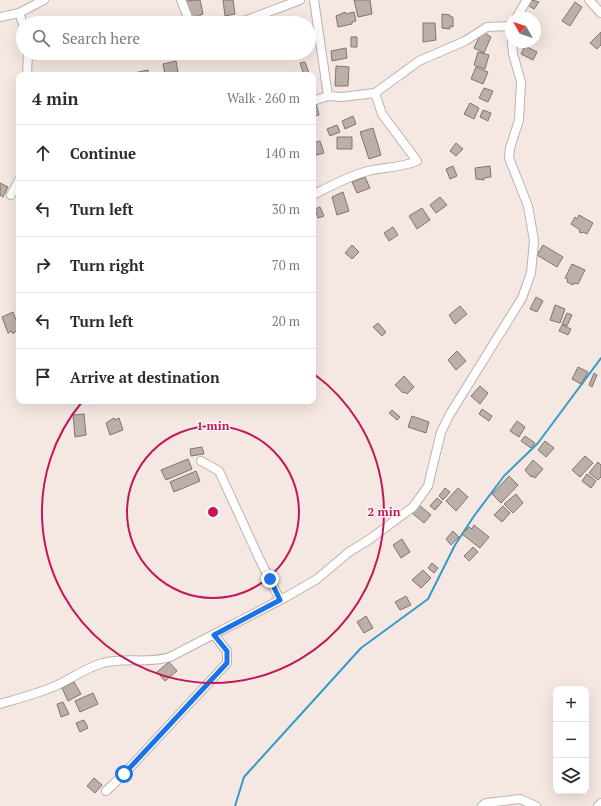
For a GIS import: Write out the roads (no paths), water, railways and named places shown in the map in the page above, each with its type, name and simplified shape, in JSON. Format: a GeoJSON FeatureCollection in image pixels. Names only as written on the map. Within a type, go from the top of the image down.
{"type":"FeatureCollection","features":[{"type":"Feature","properties":{"kind":"street"},"geometry":{"type":"LineString","coordinates":[[0,17],[19,13],[44,0]]}},
{"type":"Feature","properties":{"kind":"street"},"geometry":{"type":"LineString","coordinates":[[181,0],[187,16]]}},
{"type":"Feature","properties":{"kind":"street"},"geometry":{"type":"LineString","coordinates":[[258,16],[300,0]]}},
{"type":"Feature","properties":{"kind":"street"},"geometry":{"type":"LineString","coordinates":[[314,0],[328,96]]}},
{"type":"Feature","properties":{"kind":"street"},"geometry":{"type":"LineString","coordinates":[[519,12],[526,0]]}},
{"type":"Feature","properties":{"kind":"street"},"geometry":{"type":"LineString","coordinates":[[589,0],[600,10]]}},
{"type":"Feature","properties":{"kind":"street"},"geometry":{"type":"LineString","coordinates":[[316,100],[328,96],[342,97],[375,93],[419,61],[460,43],[487,27],[505,26]]}},
{"type":"Feature","properties":{"kind":"street"},"geometry":{"type":"LineString","coordinates":[[0,704],[52,688],[78,676],[92,666],[105,662],[158,661],[170,657],[280,600],[317,579],[349,552],[370,540],[413,507],[428,486],[441,432],[447,420],[522,298],[531,273],[534,241],[528,206],[509,158],[510,148],[519,120],[521,82],[512,48]]}},
{"type":"Feature","properties":{"kind":"street"},"geometry":{"type":"LineString","coordinates":[[26,72],[27,60]]}},
{"type":"Feature","properties":{"kind":"street"},"geometry":{"type":"LineString","coordinates":[[316,193],[350,176],[370,171],[401,167],[417,161],[382,114],[375,93]]}},
{"type":"Feature","properties":{"kind":"street"},"geometry":{"type":"LineString","coordinates":[[11,195],[16,186]]}},
{"type":"Feature","properties":{"kind":"street"},"geometry":{"type":"LineString","coordinates":[[201,461],[219,471],[280,600]]}},
{"type":"Feature","properties":{"kind":"street"},"geometry":{"type":"LineString","coordinates":[[106,791],[124,774],[227,663],[227,651],[214,635]]}},
{"type":"Feature","properties":{"kind":"street"},"geometry":{"type":"LineString","coordinates":[[482,806],[486,803],[520,799],[536,806]]}},
{"type":"Feature","properties":{"kind":"street"},"geometry":{"type":"LineString","coordinates":[[598,806],[601,803]]}},
{"type":"Feature","properties":{"kind":"waterway"},"geometry":{"type":"LineString","coordinates":[[235,806],[244,777],[361,648],[428,599],[455,545],[474,516],[504,476],[538,443],[601,358]]}}]}
